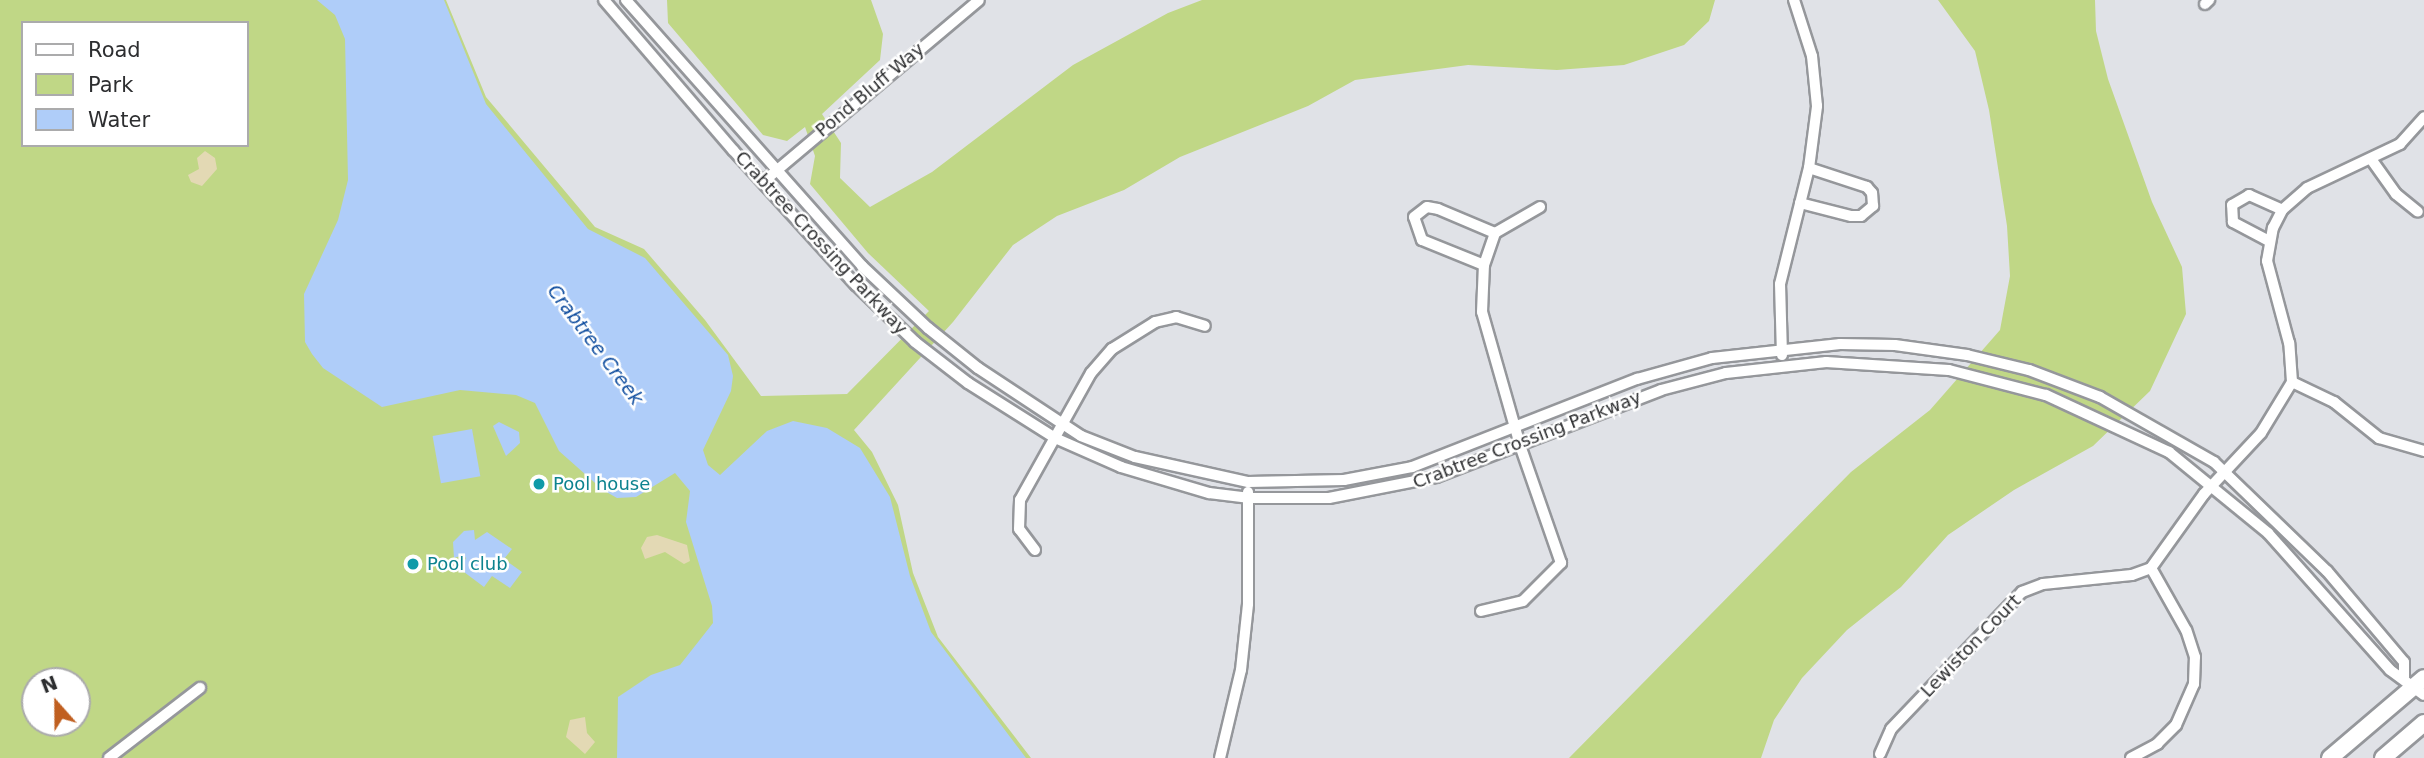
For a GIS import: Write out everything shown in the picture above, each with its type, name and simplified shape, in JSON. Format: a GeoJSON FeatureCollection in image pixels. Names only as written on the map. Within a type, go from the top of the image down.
{"type":"FeatureCollection","features":[{"type":"Feature","properties":{"kind":"main road"},"geometry":{"type":"LineString","coordinates":[[2330,758],[2417,684]]}},
{"type":"Feature","properties":{"kind":"main road"},"geometry":{"type":"LineString","coordinates":[[2382,758],[2424,723]]}},
{"type":"Feature","properties":{"kind":"street","name":"Crabtree Crossing Parkway"},"geometry":{"type":"LineString","coordinates":[[604,0],[648,56],[856,285],[915,342],[968,383],[1055,438],[1147,477],[1248,499],[1369,494],[1436,477],[1661,390],[1783,365],[1897,363],[1990,379],[2100,417],[2169,452],[2213,484],[2284,550],[2390,670],[2417,684]]}},
{"type":"Feature","properties":{"kind":"street","name":"Crabtree Crossing Parkway"},"geometry":{"type":"LineString","coordinates":[[626,0],[862,266],[935,334],[1062,424],[1135,457],[1248,482],[1322,482],[1388,473],[1666,369],[1742,352],[1895,345],[2015,367],[2100,397],[2163,430],[2226,472],[2327,571],[2404,662],[2417,684]]}},
{"type":"Feature","properties":{"kind":"street","name":"Pond Bluff Way"},"geometry":{"type":"LineString","coordinates":[[763,182],[979,0]]}},
{"type":"Feature","properties":{"kind":"street"},"geometry":{"type":"LineString","coordinates":[[1783,365],[1780,284],[1809,168],[1816,125],[1815,76],[1794,0]]}},
{"type":"Feature","properties":{"kind":"street"},"geometry":{"type":"LineString","coordinates":[[2131,758],[2157,744],[2176,725],[2194,684],[2194,657],[2186,630],[2151,568],[2213,484],[2261,433],[2292,382],[2289,343],[2268,274],[2269,241],[2282,210],[2307,188],[2400,144],[2424,117]]}},
{"type":"Feature","properties":{"kind":"street"},"geometry":{"type":"LineString","coordinates":[[2371,159],[2396,194],[2418,212]]}},
{"type":"Feature","properties":{"kind":"street"},"geometry":{"type":"LineString","coordinates":[[1800,203],[1851,216],[1861,216],[1873,206],[1872,193],[1867,187],[1809,168]]}},
{"type":"Feature","properties":{"kind":"street"},"geometry":{"type":"LineString","coordinates":[[2269,241],[2233,222],[2232,205],[2249,195],[2282,210]]}},
{"type":"Feature","properties":{"kind":"street"},"geometry":{"type":"LineString","coordinates":[[1484,265],[1422,240],[1414,217],[1427,207],[1438,209],[1495,233]]}},
{"type":"Feature","properties":{"kind":"street"},"geometry":{"type":"LineString","coordinates":[[1481,611],[1524,601],[1561,563],[1514,427],[1482,312],[1484,265],[1495,233],[1540,207]]}},
{"type":"Feature","properties":{"kind":"street"},"geometry":{"type":"LineString","coordinates":[[1035,550],[1019,528],[1017,514],[1020,500],[1091,373],[1128,336],[1167,318],[1205,326]]}},
{"type":"Feature","properties":{"kind":"street"},"geometry":{"type":"LineString","coordinates":[[2292,382],[2334,402],[2379,438],[2424,451]]}},
{"type":"Feature","properties":{"kind":"street"},"geometry":{"type":"LineString","coordinates":[[1220,758],[1242,659],[1248,482]]}},
{"type":"Feature","properties":{"kind":"street","name":"Lewiston Court"},"geometry":{"type":"LineString","coordinates":[[1880,754],[1891,729],[2022,592],[2043,584],[2132,575],[2151,568]]}},
{"type":"Feature","properties":{"kind":"street"},"geometry":{"type":"LineString","coordinates":[[109,758],[200,688]]}},
{"type":"Feature","properties":{"kind":"green space"},"geometry":{"type":"Polygon","coordinates":[[[0,0],[446,0],[486,97],[595,227],[644,249],[705,320],[761,396],[847,394],[929,311],[868,253],[810,184],[815,156],[805,127],[787,141],[763,135],[668,23],[667,0],[871,0],[883,34],[880,60],[822,114],[841,143],[840,178],[870,207],[932,172],[1073,65],[1168,13],[1202,0],[1715,0],[1709,21],[1684,45],[1624,65],[1557,70],[1468,65],[1355,80],[1308,106],[1180,157],[1124,190],[1057,216],[1013,245],[953,322],[854,430],[872,452],[898,505],[913,573],[938,637],[1031,758],[0,758],[0,0]]]}},
{"type":"Feature","properties":{"kind":"green space"},"geometry":{"type":"Polygon","coordinates":[[[1938,0],[2095,0],[2096,31],[2108,79],[2152,202],[2182,267],[2186,314],[2150,391],[2093,446],[2014,490],[1948,535],[1901,587],[1847,630],[1802,678],[1774,720],[1761,758],[1569,758],[1851,472],[1930,410],[2000,330],[2010,276],[2007,226],[1989,110],[1975,51],[1938,0]]]}},
{"type":"Feature","properties":{"kind":"sand"},"geometry":{"type":"Polygon","coordinates":[[[205,151],[215,158],[217,169],[202,186],[191,182],[188,175],[199,169],[197,158],[205,151]]]}},
{"type":"Feature","properties":{"kind":"sand"},"geometry":{"type":"Polygon","coordinates":[[[657,535],[687,545],[690,561],[684,564],[665,552],[645,559],[641,548],[647,537],[657,535]]]}},
{"type":"Feature","properties":{"kind":"sand"},"geometry":{"type":"Polygon","coordinates":[[[585,717],[587,733],[595,742],[585,754],[566,737],[570,720],[585,717]]]}},
{"type":"Feature","properties":{"kind":"water","name":"Crabtree Creek"},"geometry":{"type":"Polygon","coordinates":[[[317,0],[444,0],[486,104],[588,229],[645,258],[728,355],[733,376],[731,391],[703,450],[708,465],[720,475],[767,431],[793,421],[827,428],[860,448],[890,497],[910,576],[931,632],[1026,758],[617,758],[618,697],[651,675],[680,665],[713,623],[712,606],[686,522],[690,491],[675,473],[636,497],[617,498],[603,490],[559,451],[535,403],[516,395],[460,390],[382,407],[323,368],[312,354],[305,342],[304,294],[338,220],[348,180],[345,39],[335,15],[317,0]]]}},
{"type":"Feature","properties":{"kind":"water"},"geometry":{"type":"Polygon","coordinates":[[[499,422],[519,432],[520,443],[506,456],[493,426],[499,422]]]}},
{"type":"Feature","properties":{"kind":"water"},"geometry":{"type":"Polygon","coordinates":[[[472,429],[480,476],[441,483],[433,436],[472,429]]]}},
{"type":"Feature","properties":{"kind":"water"},"geometry":{"type":"Polygon","coordinates":[[[474,530],[475,540],[487,532],[512,549],[504,559],[522,572],[510,588],[492,576],[484,587],[460,569],[466,558],[463,555],[454,558],[453,542],[464,531],[474,530]]]}},
{"type":"Feature","properties":{"kind":"place","name":"Pool house"},"geometry":{"type":"Point","coordinates":[539,484]}},
{"type":"Feature","properties":{"kind":"place","name":"Pool club"},"geometry":{"type":"Point","coordinates":[413,564]}}]}
